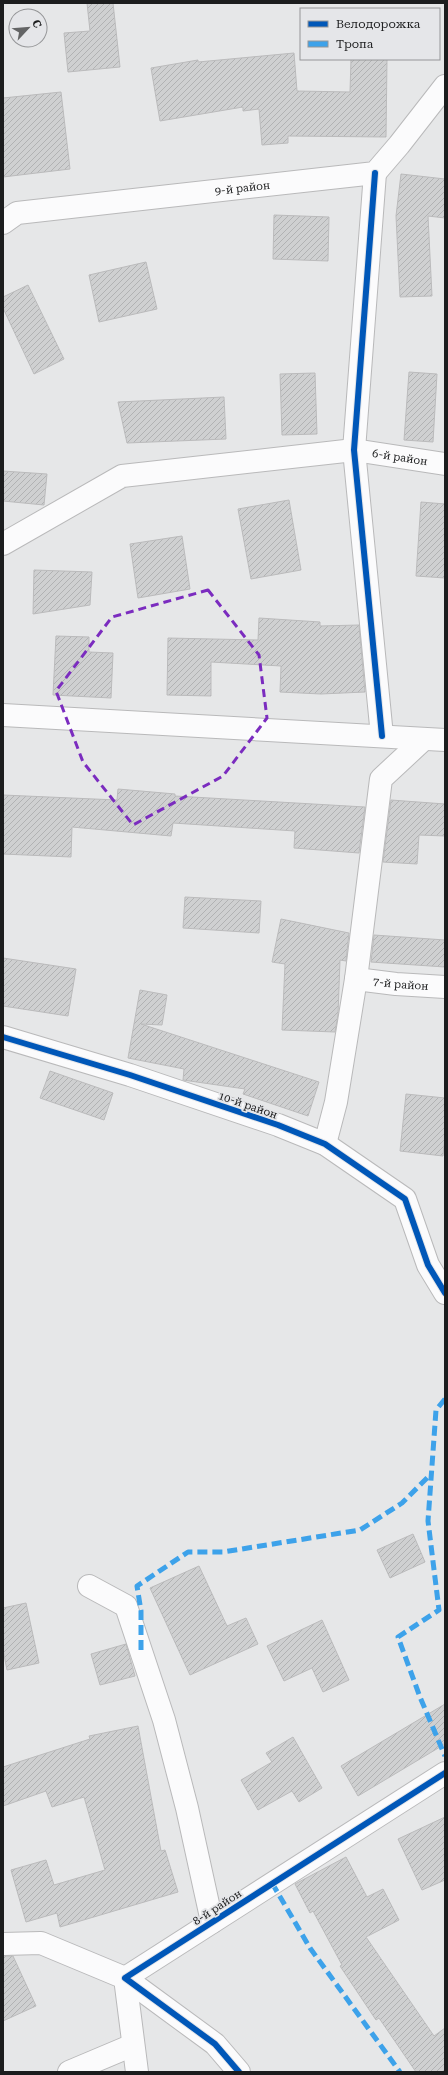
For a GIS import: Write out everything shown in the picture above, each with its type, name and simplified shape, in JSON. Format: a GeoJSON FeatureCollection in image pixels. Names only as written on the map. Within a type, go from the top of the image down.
{"type":"FeatureCollection","features":[{"type":"Feature","properties":{"kind":"street"},"geometry":{"type":"LineString","coordinates":[[382,736],[354,450],[375,172],[399,145],[445,86]]}},
{"type":"Feature","properties":{"kind":"street","name":"9-й район"},"geometry":{"type":"LineString","coordinates":[[3,224],[17,213],[375,172]]}},
{"type":"Feature","properties":{"kind":"street","name":"6-й район"},"geometry":{"type":"LineString","coordinates":[[3,544],[122,476],[354,450],[445,464]]}},
{"type":"Feature","properties":{"kind":"street"},"geometry":{"type":"LineString","coordinates":[[3,715],[435,739]]}},
{"type":"Feature","properties":{"kind":"street"},"geometry":{"type":"LineString","coordinates":[[325,1144],[336,1102],[356,979],[381,779],[435,739]]}},
{"type":"Feature","properties":{"kind":"street","name":"7-й район"},"geometry":{"type":"LineString","coordinates":[[356,979],[396,984],[445,987]]}},
{"type":"Feature","properties":{"kind":"street","name":"10-й район"},"geometry":{"type":"LineString","coordinates":[[3,1037],[130,1075],[278,1125],[325,1144],[405,1199],[437,1264]]}},
{"type":"Feature","properties":{"kind":"street"},"geometry":{"type":"LineString","coordinates":[[437,1264],[445,1293]]}},
{"type":"Feature","properties":{"kind":"street","name":"8-й район"},"geometry":{"type":"LineString","coordinates":[[89,1586],[126,1606],[164,1720],[187,1808],[212,1922]]}},
{"type":"Feature","properties":{"kind":"street","name":"8-й район"},"geometry":{"type":"LineString","coordinates":[[125,1978],[445,1773]]}},
{"type":"Feature","properties":{"kind":"street"},"geometry":{"type":"LineString","coordinates":[[3,1944],[41,1943],[125,1978],[215,2044],[239,2072]]}},
{"type":"Feature","properties":{"kind":"street"},"geometry":{"type":"LineString","coordinates":[[125,1978],[137,2072]]}},
{"type":"Feature","properties":{"kind":"street"},"geometry":{"type":"LineString","coordinates":[[69,2072],[133,2045]]}},
{"type":"Feature","properties":{"kind":"highlighted area"},"geometry":{"type":"Polygon","coordinates":[[[208,590],[259,655],[267,718],[223,776],[133,825],[83,762],[56,691],[112,617],[208,590]]]}},
{"type":"Feature","properties":{"kind":"building"},"geometry":{"type":"Polygon","coordinates":[[[87,3],[113,3],[120,67],[68,72],[64,33],[90,31],[87,3]]]}},
{"type":"Feature","properties":{"kind":"building"},"geometry":{"type":"Polygon","coordinates":[[[294,53],[297,91],[350,92],[351,60],[387,60],[386,137],[288,136],[288,143],[262,145],[259,109],[243,111],[243,107],[160,121],[151,68],[198,60],[198,62],[294,53]]]}},
{"type":"Feature","properties":{"kind":"building"},"geometry":{"type":"Polygon","coordinates":[[[61,92],[70,169],[3,177],[3,98],[61,92]]]}},
{"type":"Feature","properties":{"kind":"building"},"geometry":{"type":"Polygon","coordinates":[[[401,174],[445,179],[445,218],[428,216],[432,296],[400,297],[396,216],[401,174]]]}},
{"type":"Feature","properties":{"kind":"building"},"geometry":{"type":"Polygon","coordinates":[[[274,215],[329,217],[328,261],[273,259],[274,215]]]}},
{"type":"Feature","properties":{"kind":"building"},"geometry":{"type":"Polygon","coordinates":[[[146,262],[157,309],[99,322],[89,275],[146,262]]]}},
{"type":"Feature","properties":{"kind":"building"},"geometry":{"type":"Polygon","coordinates":[[[28,285],[64,359],[34,374],[3,308],[3,297],[28,285]]]}},
{"type":"Feature","properties":{"kind":"building"},"geometry":{"type":"Polygon","coordinates":[[[409,372],[437,374],[433,442],[404,440],[409,372]]]}},
{"type":"Feature","properties":{"kind":"building"},"geometry":{"type":"Polygon","coordinates":[[[315,373],[317,434],[282,435],[280,374],[315,373]]]}},
{"type":"Feature","properties":{"kind":"building"},"geometry":{"type":"Polygon","coordinates":[[[224,397],[226,439],[127,443],[118,402],[224,397]]]}},
{"type":"Feature","properties":{"kind":"building"},"geometry":{"type":"Polygon","coordinates":[[[3,471],[47,474],[44,505],[3,501],[3,471]]]}},
{"type":"Feature","properties":{"kind":"building"},"geometry":{"type":"Polygon","coordinates":[[[289,500],[301,570],[251,579],[238,509],[289,500]]]}},
{"type":"Feature","properties":{"kind":"building"},"geometry":{"type":"Polygon","coordinates":[[[421,502],[445,504],[445,578],[416,576],[421,502]]]}},
{"type":"Feature","properties":{"kind":"building"},"geometry":{"type":"Polygon","coordinates":[[[182,536],[190,589],[138,598],[130,544],[182,536]]]}},
{"type":"Feature","properties":{"kind":"building"},"geometry":{"type":"Polygon","coordinates":[[[34,570],[92,572],[90,605],[33,614],[34,570]]]}},
{"type":"Feature","properties":{"kind":"building"},"geometry":{"type":"Polygon","coordinates":[[[259,618],[320,622],[320,626],[359,625],[365,692],[321,694],[280,692],[281,666],[211,662],[211,696],[167,695],[168,638],[258,640],[259,618]]]}},
{"type":"Feature","properties":{"kind":"building"},"geometry":{"type":"Polygon","coordinates":[[[56,636],[89,637],[89,652],[113,653],[111,698],[53,695],[56,636]]]}},
{"type":"Feature","properties":{"kind":"building"},"geometry":{"type":"Polygon","coordinates":[[[118,789],[175,794],[175,796],[365,807],[359,853],[294,848],[295,831],[173,823],[171,836],[72,827],[71,857],[3,854],[3,795],[117,800],[118,789]]]}},
{"type":"Feature","properties":{"kind":"building"},"geometry":{"type":"Polygon","coordinates":[[[391,800],[445,804],[445,836],[419,835],[417,864],[383,862],[391,800]]]}},
{"type":"Feature","properties":{"kind":"building"},"geometry":{"type":"Polygon","coordinates":[[[185,897],[261,901],[259,933],[183,928],[185,897]]]}},
{"type":"Feature","properties":{"kind":"building"},"geometry":{"type":"Polygon","coordinates":[[[281,919],[349,933],[346,961],[340,960],[338,1015],[335,1032],[282,1030],[285,964],[272,962],[281,919]]]}},
{"type":"Feature","properties":{"kind":"building"},"geometry":{"type":"Polygon","coordinates":[[[374,935],[445,940],[445,967],[371,962],[374,935]]]}},
{"type":"Feature","properties":{"kind":"building"},"geometry":{"type":"Polygon","coordinates":[[[3,958],[76,969],[68,1016],[3,1006],[3,958]]]}},
{"type":"Feature","properties":{"kind":"building"},"geometry":{"type":"Polygon","coordinates":[[[140,990],[167,995],[162,1025],[141,1024],[319,1082],[308,1116],[243,1094],[245,1089],[183,1080],[184,1069],[128,1058],[140,990]]]}},
{"type":"Feature","properties":{"kind":"building"},"geometry":{"type":"Polygon","coordinates":[[[50,1071],[113,1093],[104,1120],[40,1098],[50,1071]]]}},
{"type":"Feature","properties":{"kind":"building"},"geometry":{"type":"Polygon","coordinates":[[[406,1094],[445,1098],[445,1135],[443,1156],[400,1151],[406,1094]]]}},
{"type":"Feature","properties":{"kind":"building"},"geometry":{"type":"Polygon","coordinates":[[[413,1534],[425,1562],[390,1578],[377,1550],[413,1534]]]}},
{"type":"Feature","properties":{"kind":"building"},"geometry":{"type":"Polygon","coordinates":[[[199,1566],[227,1626],[246,1618],[258,1644],[190,1675],[150,1588],[199,1566]]]}},
{"type":"Feature","properties":{"kind":"building"},"geometry":{"type":"Polygon","coordinates":[[[26,1603],[39,1663],[7,1670],[3,1650],[3,1608],[26,1603]]]}},
{"type":"Feature","properties":{"kind":"building"},"geometry":{"type":"Polygon","coordinates":[[[322,1620],[349,1680],[323,1692],[312,1668],[284,1681],[267,1646],[322,1620]]]}},
{"type":"Feature","properties":{"kind":"building"},"geometry":{"type":"Polygon","coordinates":[[[126,1644],[135,1676],[100,1685],[91,1654],[126,1644]]]}},
{"type":"Feature","properties":{"kind":"building"},"geometry":{"type":"Polygon","coordinates":[[[445,1704],[445,1744],[358,1796],[341,1766],[445,1704]]]}},
{"type":"Feature","properties":{"kind":"building"},"geometry":{"type":"Polygon","coordinates":[[[138,1726],[161,1851],[165,1850],[178,1892],[60,1927],[57,1913],[26,1922],[11,1870],[46,1860],[54,1885],[105,1870],[84,1797],[52,1807],[46,1791],[3,1806],[3,1767],[90,1739],[89,1736],[138,1726]]]}},
{"type":"Feature","properties":{"kind":"building"},"geometry":{"type":"Polygon","coordinates":[[[293,1737],[322,1788],[299,1802],[292,1791],[258,1810],[241,1780],[272,1762],[266,1753],[293,1737]]]}},
{"type":"Feature","properties":{"kind":"building"},"geometry":{"type":"Polygon","coordinates":[[[445,1817],[445,1880],[422,1890],[398,1839],[445,1817]]]}},
{"type":"Feature","properties":{"kind":"building"},"geometry":{"type":"Polygon","coordinates":[[[346,1857],[367,1897],[383,1889],[399,1920],[366,1937],[434,2036],[445,2028],[445,2072],[416,2072],[379,2018],[376,2020],[340,1966],[342,1965],[313,1911],[310,1913],[295,1884],[346,1857]]]}},
{"type":"Feature","properties":{"kind":"building"},"geometry":{"type":"Polygon","coordinates":[[[3,1956],[13,1956],[36,2006],[3,2021],[3,1956]]]}},
{"type":"Feature","properties":{"kind":"marked path"},"geometry":{"type":"LineString","coordinates":[[445,1399],[436,1410],[428,1521],[439,1610],[398,1637],[420,1697],[445,1756]]}},
{"type":"Feature","properties":{"kind":"marked path"},"geometry":{"type":"LineString","coordinates":[[141,1650],[141,1611],[137,1586],[188,1552],[223,1552],[360,1530],[402,1503],[431,1474]]}},
{"type":"Feature","properties":{"kind":"marked path"},"geometry":{"type":"LineString","coordinates":[[272,1883],[310,1948],[400,2072]]}},
{"type":"Feature","properties":{"kind":"cycle path"},"geometry":{"type":"LineString","coordinates":[[375,173],[354,450],[382,736]]}},
{"type":"Feature","properties":{"kind":"cycle path"},"geometry":{"type":"LineString","coordinates":[[3,1037],[130,1075],[278,1125],[325,1144],[405,1199],[428,1265],[445,1293]]}},
{"type":"Feature","properties":{"kind":"cycle path"},"geometry":{"type":"LineString","coordinates":[[239,2072],[215,2044],[125,1978],[445,1773]]}}]}
